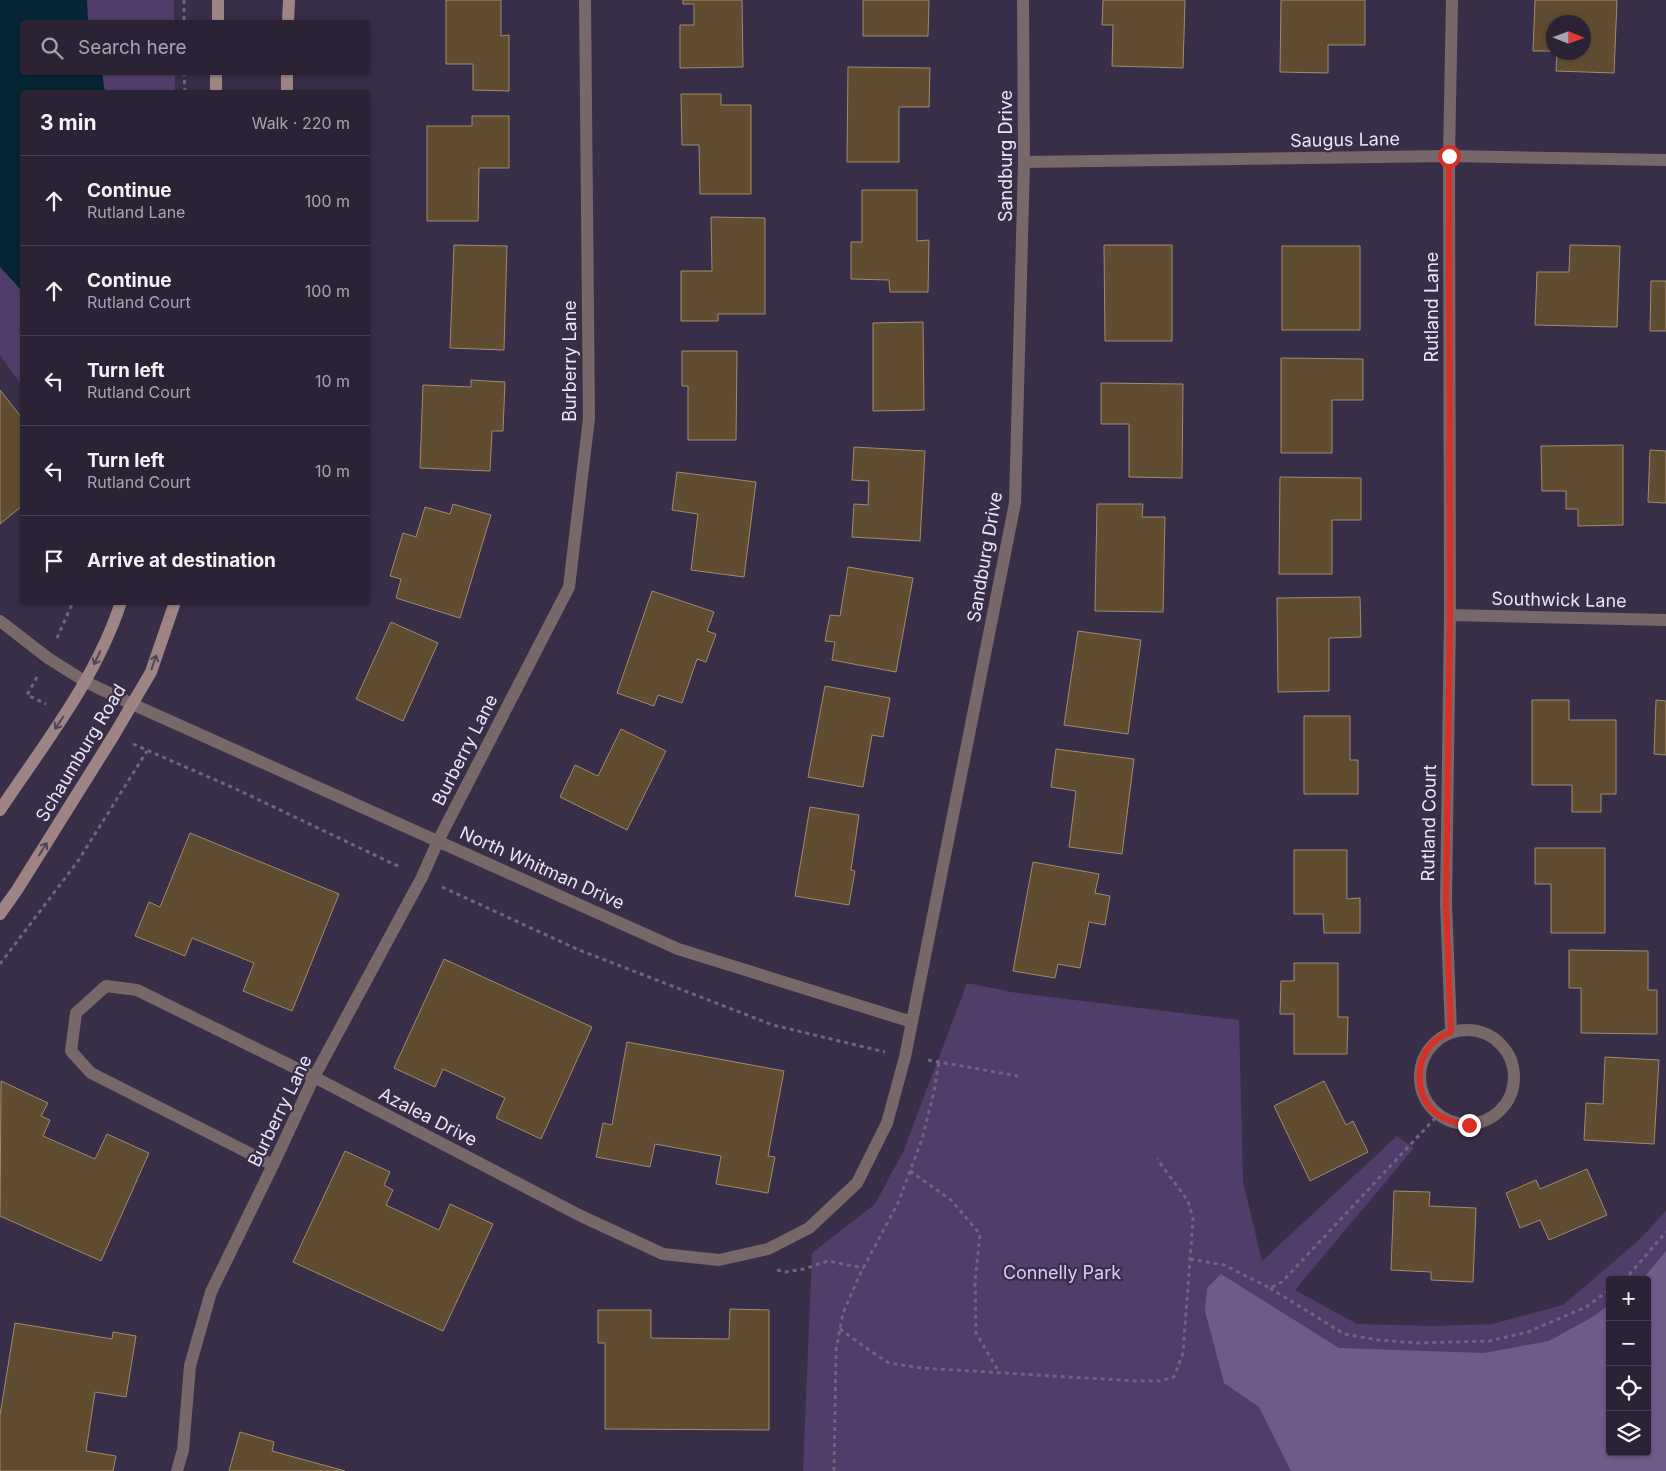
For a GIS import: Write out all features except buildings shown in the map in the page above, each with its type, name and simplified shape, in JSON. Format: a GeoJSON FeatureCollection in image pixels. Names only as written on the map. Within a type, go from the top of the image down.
{"type":"FeatureCollection","features":[{"type":"Feature","properties":{"kind":"street"},"geometry":{"type":"LineString","coordinates":[[218,0],[218,20]]}},
{"type":"Feature","properties":{"kind":"street"},"geometry":{"type":"LineString","coordinates":[[288,0],[288,20]]}},
{"type":"Feature","properties":{"kind":"street","name":"Burberry Lane"},"geometry":{"type":"LineString","coordinates":[[177,1471],[183,1450],[190,1366],[210,1292],[274,1165],[314,1077],[422,877],[438,840],[569,586],[589,418],[584,0]]}},
{"type":"Feature","properties":{"kind":"street","name":"Sandburg Drive"},"geometry":{"type":"LineString","coordinates":[[912,1022],[1015,503],[1024,162],[1023,0]]}},
{"type":"Feature","properties":{"kind":"street","name":"Rutland Lane"},"geometry":{"type":"LineString","coordinates":[[1450,615],[1449,156],[1452,0]]}},
{"type":"Feature","properties":{"kind":"street"},"geometry":{"type":"LineString","coordinates":[[216,75],[216,90]]}},
{"type":"Feature","properties":{"kind":"street"},"geometry":{"type":"LineString","coordinates":[[286,90],[287,75]]}},
{"type":"Feature","properties":{"kind":"street","name":"Saugus Lane"},"geometry":{"type":"LineString","coordinates":[[1024,162],[1449,156],[1666,160]]}},
{"type":"Feature","properties":{"kind":"street","name":"Schaumburg Road"},"geometry":{"type":"LineString","coordinates":[[0,810],[86,682],[120,605]]}},
{"type":"Feature","properties":{"kind":"street","name":"Schaumburg Road"},"geometry":{"type":"LineString","coordinates":[[0,914],[22,882],[151,672],[174,605]]}},
{"type":"Feature","properties":{"kind":"street","name":"Southwick Lane"},"geometry":{"type":"LineString","coordinates":[[1450,615],[1666,620]]}},
{"type":"Feature","properties":{"kind":"street","name":"Rutland Court"},"geometry":{"type":"LineString","coordinates":[[1450,615],[1446,903],[1451,1032]]}},
{"type":"Feature","properties":{"kind":"street","name":"North Whitman Drive"},"geometry":{"type":"LineString","coordinates":[[0,621],[48,658],[86,682],[678,949],[912,1022]]}},
{"type":"Feature","properties":{"kind":"street","name":"Azalea Drive"},"geometry":{"type":"LineString","coordinates":[[274,1165],[91,1074],[71,1051],[76,1013],[106,986],[137,990],[314,1077],[579,1215],[663,1254],[719,1260],[768,1249],[810,1228],[857,1183],[887,1123],[905,1057],[912,1022]]}},
{"type":"Feature","properties":{"kind":"street"},"geometry":{"type":"LineString","coordinates":[[1467,1029],[1482,1032],[1497,1040],[1508,1052],[1514,1067],[1514,1084],[1509,1099],[1499,1112],[1485,1121],[1469,1125],[1453,1122],[1438,1116],[1428,1105],[1421,1092],[1419,1077],[1421,1062],[1427,1049],[1438,1038],[1451,1032],[1467,1029]]}},
{"type":"Feature","properties":{"kind":"path"},"geometry":{"type":"LineString","coordinates":[[184,0],[184,20]]}},
{"type":"Feature","properties":{"kind":"path"},"geometry":{"type":"LineString","coordinates":[[184,75],[185,90]]}},
{"type":"Feature","properties":{"kind":"path"},"geometry":{"type":"LineString","coordinates":[[0,964],[78,861],[147,751],[236,789],[579,950],[773,1025],[905,1057],[1018,1076]]}},
{"type":"Feature","properties":{"kind":"path"},"geometry":{"type":"LineString","coordinates":[[834,1471],[836,1350],[843,1313],[898,1203],[922,1139],[934,1092],[939,1062]]}},
{"type":"Feature","properties":{"kind":"path"},"geometry":{"type":"LineString","coordinates":[[1270,1288],[1282,1282],[1438,1116]]}},
{"type":"Feature","properties":{"kind":"path"},"geometry":{"type":"LineString","coordinates":[[840,1329],[890,1363],[922,1368],[1136,1381],[1160,1381],[1174,1377],[1183,1353],[1193,1219],[1188,1201],[1157,1159]]}},
{"type":"Feature","properties":{"kind":"path"},"geometry":{"type":"LineString","coordinates":[[910,1171],[952,1200],[980,1234],[975,1281],[976,1333],[1000,1373]]}},
{"type":"Feature","properties":{"kind":"path"},"geometry":{"type":"LineString","coordinates":[[1628,1276],[1666,1232]]}},
{"type":"Feature","properties":{"kind":"path"},"geometry":{"type":"LineString","coordinates":[[768,1249],[771,1269],[785,1272],[804,1269],[828,1261],[864,1268]]}},
{"type":"Feature","properties":{"kind":"path"},"geometry":{"type":"LineString","coordinates":[[1190,1259],[1224,1264],[1270,1288],[1344,1334],[1378,1340],[1418,1343],[1489,1341],[1528,1332],[1586,1307],[1606,1292]]}},
{"type":"Feature","properties":{"kind":"green space"},"geometry":{"type":"Polygon","coordinates":[[[0,0],[174,0],[174,20],[20,20],[20,75],[175,75],[175,90],[20,90],[20,383],[0,355],[0,0]]]}},
{"type":"Feature","properties":{"kind":"green space","name":"Connelly Park"},"geometry":{"type":"Polygon","coordinates":[[[967,983],[1017,993],[1239,1020],[1243,1182],[1262,1261],[1397,1136],[1414,1148],[1295,1290],[1357,1324],[1433,1326],[1492,1324],[1563,1305],[1638,1241],[1666,1211],[1666,1471],[803,1471],[812,1253],[875,1204],[903,1152],[967,983]]]}},
{"type":"Feature","properties":{"kind":"shaded area"},"geometry":{"type":"Polygon","coordinates":[[[1666,1251],[1666,1471],[1291,1471],[1259,1407],[1224,1383],[1205,1311],[1207,1288],[1221,1274],[1339,1348],[1484,1353],[1549,1341],[1594,1316],[1606,1307],[1606,1456],[1651,1456],[1651,1276],[1645,1276],[1666,1251]]]}},
{"type":"Feature","properties":{"kind":"water"},"geometry":{"type":"Polygon","coordinates":[[[0,0],[87,0],[88,20],[20,20],[20,75],[102,75],[105,90],[20,90],[20,289],[0,267],[0,0]]]}},
{"type":"Feature","properties":{"kind":"route"},"geometry":{"type":"LineString","coordinates":[[1449,156],[1450,615],[1446,903],[1451,1032],[1438,1038],[1427,1049],[1421,1062],[1419,1077],[1421,1092],[1428,1105],[1438,1116],[1453,1122],[1469,1125]]}}]}
